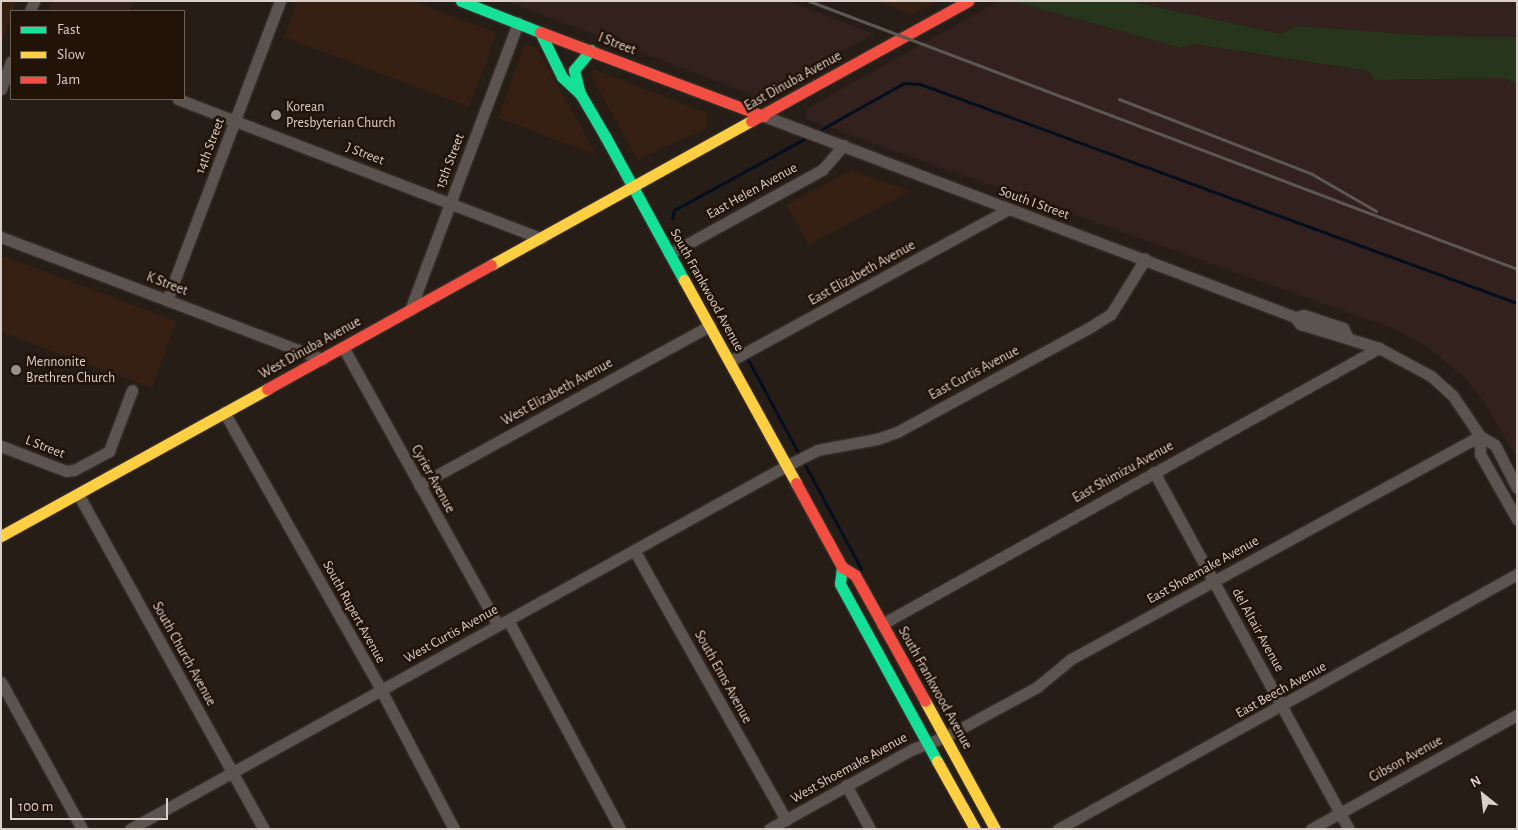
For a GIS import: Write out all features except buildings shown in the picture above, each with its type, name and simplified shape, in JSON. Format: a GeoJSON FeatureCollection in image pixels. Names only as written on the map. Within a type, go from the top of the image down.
{"type":"FeatureCollection","features":[{"type":"Feature","properties":{"kind":"main road","name":"I Street"},"geometry":{"type":"LineString","coordinates":[[461,1],[764,116]]}},
{"type":"Feature","properties":{"kind":"main road","name":"East Dinuba Avenue"},"geometry":{"type":"LineString","coordinates":[[633,187],[764,116],[968,1]]}},
{"type":"Feature","properties":{"kind":"main road","name":"South Frankwood Avenue"},"geometry":{"type":"LineString","coordinates":[[540,32],[562,77],[581,95],[842,566],[855,575],[995,829]]}},
{"type":"Feature","properties":{"kind":"main road"},"geometry":{"type":"LineString","coordinates":[[581,95],[574,70],[591,50]]}},
{"type":"Feature","properties":{"kind":"main road","name":"West Dinuba Avenue"},"geometry":{"type":"LineString","coordinates":[[1,536],[633,187]]}},
{"type":"Feature","properties":{"kind":"main road","name":"South Frankwood Avenue"},"geometry":{"type":"LineString","coordinates":[[842,566],[840,584],[930,742],[975,829]]}},
{"type":"Feature","properties":{"kind":"street","name":"14th Street"},"geometry":{"type":"LineString","coordinates":[[167,300],[280,1]]}},
{"type":"Feature","properties":{"kind":"street","name":"15th Street"},"geometry":{"type":"LineString","coordinates":[[410,310],[518,23]]}},
{"type":"Feature","properties":{"kind":"street"},"geometry":{"type":"LineString","coordinates":[[1,89],[10,65]]}},
{"type":"Feature","properties":{"kind":"street","name":"J Street"},"geometry":{"type":"LineString","coordinates":[[181,100],[541,238]]}},
{"type":"Feature","properties":{"kind":"street","name":"South I Street"},"geometry":{"type":"LineString","coordinates":[[764,116],[844,145],[1007,210],[1145,259],[1295,316],[1300,324],[1339,339],[1347,336],[1379,348],[1431,376],[1454,396],[1480,436]]}},
{"type":"Feature","properties":{"kind":"street","name":"East Helen Avenue"},"geometry":{"type":"LineString","coordinates":[[669,254],[822,170],[844,145]]}},
{"type":"Feature","properties":{"kind":"street","name":"East Elizabeth Avenue"},"geometry":{"type":"LineString","coordinates":[[730,361],[1007,210]]}},
{"type":"Feature","properties":{"kind":"street","name":"K Street"},"geometry":{"type":"LineString","coordinates":[[1,237],[323,359]]}},
{"type":"Feature","properties":{"kind":"street","name":"East Curtis Avenue"},"geometry":{"type":"LineString","coordinates":[[786,466],[817,450],[877,439],[897,432],[1087,330],[1111,314],[1145,259]]}},
{"type":"Feature","properties":{"kind":"street","name":"West Elizabeth Avenue"},"geometry":{"type":"LineString","coordinates":[[419,485],[710,326]]}},
{"type":"Feature","properties":{"kind":"street","name":"Cyrier Avenue"},"geometry":{"type":"LineString","coordinates":[[343,347],[419,485],[503,622],[620,829]]}},
{"type":"Feature","properties":{"kind":"street","name":"East Shimizu Avenue"},"geometry":{"type":"LineString","coordinates":[[882,624],[1379,348]]}},
{"type":"Feature","properties":{"kind":"street","name":"L Street"},"geometry":{"type":"LineString","coordinates":[[1,446],[70,472],[106,454],[132,390]]}},
{"type":"Feature","properties":{"kind":"street","name":"South Rupert Avenue"},"geometry":{"type":"LineString","coordinates":[[224,412],[381,690],[454,829]]}},
{"type":"Feature","properties":{"kind":"street"},"geometry":{"type":"LineString","coordinates":[[1480,436],[1494,445],[1517,488]]}},
{"type":"Feature","properties":{"kind":"street"},"geometry":{"type":"LineString","coordinates":[[1480,436],[1480,454],[1517,519]]}},
{"type":"Feature","properties":{"kind":"street","name":"East Shoemake Avenue"},"geometry":{"type":"LineString","coordinates":[[945,737],[1036,687],[1071,659],[1480,436]]}},
{"type":"Feature","properties":{"kind":"street","name":"West Curtis Avenue"},"geometry":{"type":"LineString","coordinates":[[130,829],[786,466]]}},
{"type":"Feature","properties":{"kind":"street","name":"del Altair Avenue"},"geometry":{"type":"LineString","coordinates":[[1154,472],[1349,829]]}},
{"type":"Feature","properties":{"kind":"street","name":"South Church Avenue"},"geometry":{"type":"LineString","coordinates":[[78,494],[264,829]]}},
{"type":"Feature","properties":{"kind":"street","name":"South Enns Avenue"},"geometry":{"type":"LineString","coordinates":[[634,550],[786,820]]}},
{"type":"Feature","properties":{"kind":"street","name":"East Beech Avenue"},"geometry":{"type":"LineString","coordinates":[[1058,829],[1282,707],[1517,574]]}},
{"type":"Feature","properties":{"kind":"street"},"geometry":{"type":"LineString","coordinates":[[1,682],[82,829]]}},
{"type":"Feature","properties":{"kind":"street","name":"Gibson Avenue"},"geometry":{"type":"LineString","coordinates":[[1311,829],[1517,715]]}},
{"type":"Feature","properties":{"kind":"street","name":"West Shoemake Avenue"},"geometry":{"type":"LineString","coordinates":[[769,829],[846,785],[930,742],[945,737]]}},
{"type":"Feature","properties":{"kind":"street"},"geometry":{"type":"LineString","coordinates":[[846,785],[870,829]]}},
{"type":"Feature","properties":{"kind":"shaded area"},"geometry":{"type":"Polygon","coordinates":[[[1,1],[17,1],[14,10],[10,10],[10,19],[1,43],[1,1]]]}},
{"type":"Feature","properties":{"kind":"shaded area"},"geometry":{"type":"Polygon","coordinates":[[[53,1],[134,1],[130,10],[49,10],[53,1]]]}},
{"type":"Feature","properties":{"kind":"shaded area"},"geometry":{"type":"Polygon","coordinates":[[[297,1],[412,1],[497,33],[469,107],[284,37],[297,1]]]}},
{"type":"Feature","properties":{"kind":"shaded area"},"geometry":{"type":"Polygon","coordinates":[[[506,1],[787,1],[875,34],[756,96],[506,1]]]}},
{"type":"Feature","properties":{"kind":"shaded area"},"geometry":{"type":"Polygon","coordinates":[[[878,1],[936,1],[911,15],[878,1]]]}},
{"type":"Feature","properties":{"kind":"shaded area"},"geometry":{"type":"Polygon","coordinates":[[[999,1],[1012,1],[1181,48],[1194,44],[1368,71],[1374,80],[1503,78],[1517,85],[1517,458],[1483,400],[1464,377],[1430,349],[1395,329],[806,119],[805,112],[813,105],[999,1]]]}},
{"type":"Feature","properties":{"kind":"shaded area"},"geometry":{"type":"Polygon","coordinates":[[[1129,1],[1517,1],[1517,37],[1436,36],[1296,26],[1281,34],[1129,1]]]}},
{"type":"Feature","properties":{"kind":"shaded area"},"geometry":{"type":"Polygon","coordinates":[[[525,44],[537,48],[596,155],[498,118],[525,44]]]}},
{"type":"Feature","properties":{"kind":"shaded area"},"geometry":{"type":"Polygon","coordinates":[[[593,69],[707,113],[708,128],[637,159],[592,77],[593,69]]]}},
{"type":"Feature","properties":{"kind":"shaded area"},"geometry":{"type":"Polygon","coordinates":[[[851,170],[911,191],[809,245],[786,205],[851,170]]]}},
{"type":"Feature","properties":{"kind":"shaded area"},"geometry":{"type":"Polygon","coordinates":[[[1,255],[176,321],[152,388],[1,332],[1,255]]]}},
{"type":"Feature","properties":{"kind":"green space"},"geometry":{"type":"Polygon","coordinates":[[[1012,1],[1129,1],[1281,34],[1296,26],[1436,36],[1517,37],[1517,85],[1503,78],[1374,80],[1368,71],[1194,44],[1181,48],[1012,1]]]}},
{"type":"Feature","properties":{"kind":"waterway"},"geometry":{"type":"LineString","coordinates":[[822,129],[904,83],[920,84],[1517,303]]}},
{"type":"Feature","properties":{"kind":"waterway"},"geometry":{"type":"LineString","coordinates":[[672,218],[674,210],[804,139]]}},
{"type":"Feature","properties":{"kind":"waterway"},"geometry":{"type":"LineString","coordinates":[[699,269],[861,569]]}},
{"type":"Feature","properties":{"kind":"railway"},"geometry":{"type":"LineString","coordinates":[[809,1],[1517,269]]}},
{"type":"Feature","properties":{"kind":"railway"},"geometry":{"type":"LineString","coordinates":[[1119,99],[1312,174],[1376,211]]}},
{"type":"Feature","properties":{"kind":"traffic: fast"},"geometry":{"type":"LineString","coordinates":[[461,1],[540,32],[562,77],[581,95],[605,136],[684,280]]}},
{"type":"Feature","properties":{"kind":"traffic: fast"},"geometry":{"type":"LineString","coordinates":[[580,94],[574,70],[591,50]]}},
{"type":"Feature","properties":{"kind":"traffic: fast"},"geometry":{"type":"LineString","coordinates":[[842,567],[840,584],[937,761]]}},
{"type":"Feature","properties":{"kind":"traffic: slow"},"geometry":{"type":"LineString","coordinates":[[491,265],[751,121]]}},
{"type":"Feature","properties":{"kind":"traffic: slow"},"geometry":{"type":"LineString","coordinates":[[684,280],[796,483]]}},
{"type":"Feature","properties":{"kind":"traffic: slow"},"geometry":{"type":"LineString","coordinates":[[1,536],[267,389]]}},
{"type":"Feature","properties":{"kind":"traffic: slow"},"geometry":{"type":"LineString","coordinates":[[925,701],[995,829]]}},
{"type":"Feature","properties":{"kind":"traffic: slow"},"geometry":{"type":"LineString","coordinates":[[937,761],[975,829]]}},
{"type":"Feature","properties":{"kind":"traffic: jam"},"geometry":{"type":"LineString","coordinates":[[751,121],[968,1]]}},
{"type":"Feature","properties":{"kind":"traffic: jam"},"geometry":{"type":"LineString","coordinates":[[540,32],[764,116]]}},
{"type":"Feature","properties":{"kind":"traffic: jam"},"geometry":{"type":"LineString","coordinates":[[267,389],[491,265]]}},
{"type":"Feature","properties":{"kind":"traffic: jam"},"geometry":{"type":"LineString","coordinates":[[796,483],[842,567],[855,575],[925,701]]}},
{"type":"Feature","properties":{"kind":"place","name":"Korean Presbyterian Church"},"geometry":{"type":"Point","coordinates":[276,115]}},
{"type":"Feature","properties":{"kind":"place","name":"Mennonite Brethren Church"},"geometry":{"type":"Point","coordinates":[16,370]}}]}
